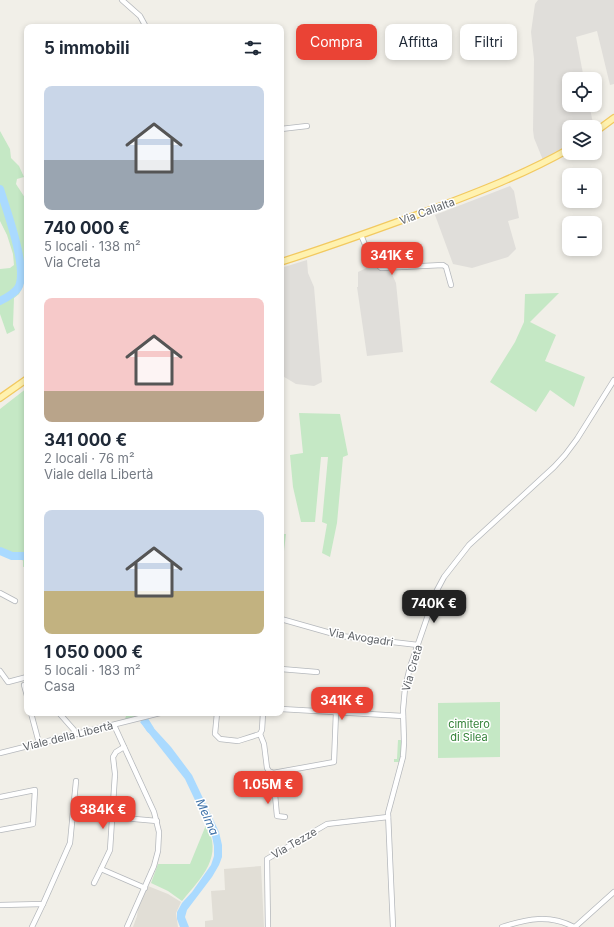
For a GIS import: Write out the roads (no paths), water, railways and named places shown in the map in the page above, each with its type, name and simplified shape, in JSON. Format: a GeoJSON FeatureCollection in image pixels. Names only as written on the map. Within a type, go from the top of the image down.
{"type":"FeatureCollection","features":[{"type":"Feature","properties":{"kind":"main road"},"geometry":{"type":"LineString","coordinates":[[602,127],[614,118]]}},
{"type":"Feature","properties":{"kind":"main road","name":"Via Callalta"},"geometry":{"type":"LineString","coordinates":[[284,261],[361,235],[481,191],[526,172],[562,153]]}},
{"type":"Feature","properties":{"kind":"main road"},"geometry":{"type":"LineString","coordinates":[[0,398],[24,381]]}},
{"type":"Feature","properties":{"kind":"street"},"geometry":{"type":"LineString","coordinates":[[122,0],[140,16],[144,24]]}},
{"type":"Feature","properties":{"kind":"street"},"geometry":{"type":"LineString","coordinates":[[284,130],[306,126]]}},
{"type":"Feature","properties":{"kind":"street"},"geometry":{"type":"LineString","coordinates":[[361,235],[366,247],[369,247],[381,268],[443,265],[446,268],[451,285]]}},
{"type":"Feature","properties":{"kind":"street","name":"Via Creta"},"geometry":{"type":"LineString","coordinates":[[393,927],[388,816],[403,757],[405,688],[439,584],[457,559],[479,535],[554,467],[565,455],[614,380]]}},
{"type":"Feature","properties":{"kind":"street"},"geometry":{"type":"LineString","coordinates":[[0,593],[15,601]]}},
{"type":"Feature","properties":{"kind":"street","name":"Via Avogadri"},"geometry":{"type":"LineString","coordinates":[[284,620],[341,636],[418,645]]}},
{"type":"Feature","properties":{"kind":"street"},"geometry":{"type":"LineString","coordinates":[[284,669],[317,672]]}},
{"type":"Feature","properties":{"kind":"street"},"geometry":{"type":"LineString","coordinates":[[0,671],[8,682],[24,678]]}},
{"type":"Feature","properties":{"kind":"street"},"geometry":{"type":"LineString","coordinates":[[284,709],[403,716]]}},
{"type":"Feature","properties":{"kind":"street"},"geometry":{"type":"LineString","coordinates":[[263,716],[262,730],[260,734],[264,744],[267,768],[273,773],[334,762],[336,712]]}},
{"type":"Feature","properties":{"kind":"street"},"geometry":{"type":"LineString","coordinates":[[32,716],[39,743]]}},
{"type":"Feature","properties":{"kind":"street"},"geometry":{"type":"LineString","coordinates":[[62,716],[74,730],[75,734]]}},
{"type":"Feature","properties":{"kind":"street","name":"Viale della Libertà"},"geometry":{"type":"LineString","coordinates":[[0,753],[148,716]]}},
{"type":"Feature","properties":{"kind":"street"},"geometry":{"type":"LineString","coordinates":[[218,716],[216,734],[220,739],[238,741],[260,734]]}},
{"type":"Feature","properties":{"kind":"street"},"geometry":{"type":"LineString","coordinates":[[114,725],[154,812],[159,832],[158,851],[154,866],[127,927]]}},
{"type":"Feature","properties":{"kind":"street"},"geometry":{"type":"LineString","coordinates":[[94,883],[110,850],[115,774],[113,757],[116,752],[124,747]]}},
{"type":"Feature","properties":{"kind":"street"},"geometry":{"type":"LineString","coordinates":[[273,773],[277,816],[286,817]]}},
{"type":"Feature","properties":{"kind":"street"},"geometry":{"type":"LineString","coordinates":[[32,927],[70,843],[76,781]]}},
{"type":"Feature","properties":{"kind":"street"},"geometry":{"type":"LineString","coordinates":[[0,797],[35,790],[33,824],[0,830]]}},
{"type":"Feature","properties":{"kind":"street","name":"Via Tezze"},"geometry":{"type":"LineString","coordinates":[[268,927],[267,859],[327,824],[388,816]]}},
{"type":"Feature","properties":{"kind":"street"},"geometry":{"type":"LineString","coordinates":[[112,817],[157,821]]}},
{"type":"Feature","properties":{"kind":"street"},"geometry":{"type":"LineString","coordinates":[[101,869],[145,888]]}},
{"type":"Feature","properties":{"kind":"street"},"geometry":{"type":"LineString","coordinates":[[502,927],[523,920],[539,918],[558,921],[575,927],[614,892]]}},
{"type":"Feature","properties":{"kind":"street"},"geometry":{"type":"LineString","coordinates":[[0,905],[43,904]]}},
{"type":"Feature","properties":{"kind":"water"},"geometry":{"type":"Polygon","coordinates":[[[148,720],[192,775],[219,832],[222,845],[222,857],[219,865],[212,877],[187,910],[185,917],[189,927],[180,927],[177,919],[177,912],[182,903],[192,892],[211,865],[214,856],[214,846],[212,836],[185,779],[140,722],[148,720]]]}},
{"type":"Feature","properties":{"kind":"waterway","name":"Melma"},"geometry":{"type":"LineString","coordinates":[[0,189],[19,254],[21,268],[21,279],[18,288],[12,294],[0,301]]}},
{"type":"Feature","properties":{"kind":"waterway","name":"Melma"},"geometry":{"type":"LineString","coordinates":[[0,551],[12,556],[24,556]]}},
{"type":"Feature","properties":{"kind":"waterway","name":"Melma"},"geometry":{"type":"LineString","coordinates":[[142,716],[150,729]]}},
{"type":"Feature","properties":{"kind":"park label","name":"cimitero di Silea"},"geometry":{"type":"Point","coordinates":[469,730]}}]}
